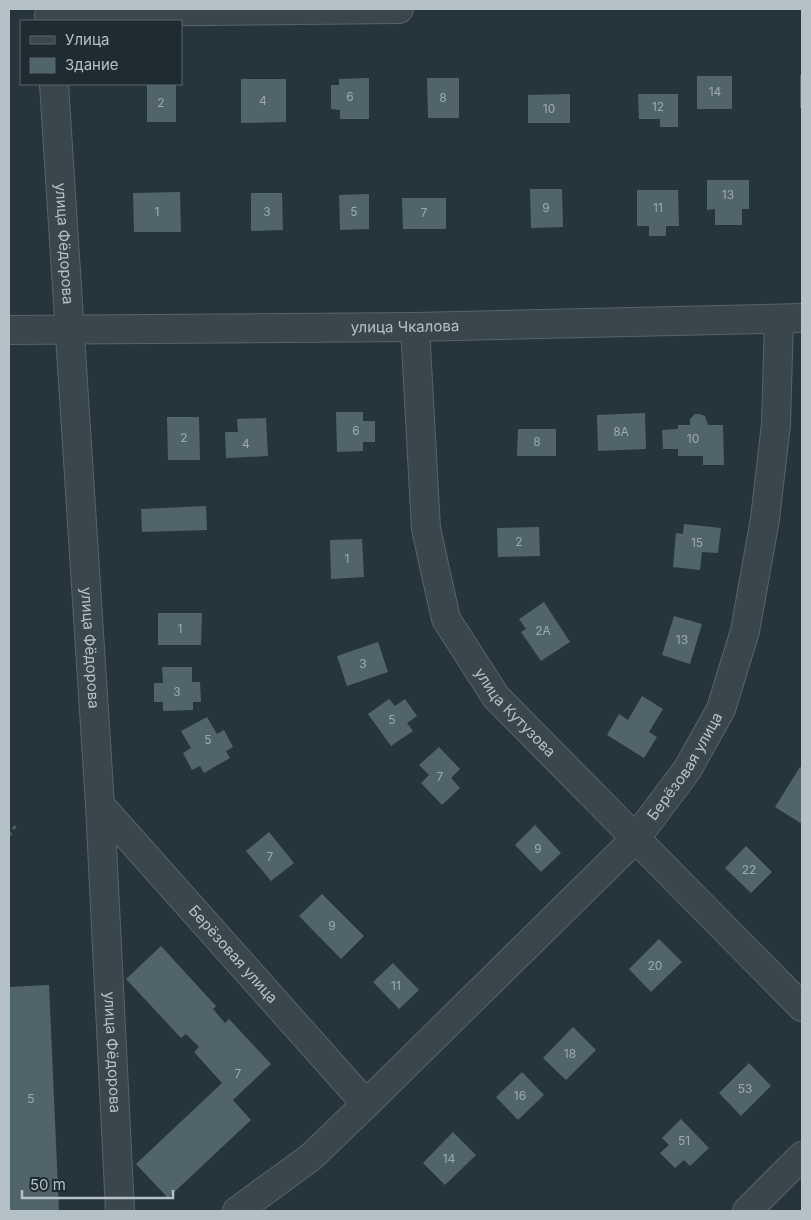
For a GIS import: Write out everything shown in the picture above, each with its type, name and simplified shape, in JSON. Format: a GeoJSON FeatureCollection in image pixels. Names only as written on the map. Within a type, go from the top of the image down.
{"type":"FeatureCollection","features":[{"type":"Feature","properties":{"kind":"street"},"geometry":{"type":"LineString","coordinates":[[50,18],[118,12],[399,9]]}},
{"type":"Feature","properties":{"kind":"street","name":"улица Фёдорова"},"geometry":{"type":"LineString","coordinates":[[54,85],[68,330],[100,804],[120,1211]]}},
{"type":"Feature","properties":{"kind":"street","name":"улица Чкалова"},"geometry":{"type":"LineString","coordinates":[[9,330],[415,328],[791,318]]}},
{"type":"Feature","properties":{"kind":"street","name":"Берёзовая улица"},"geometry":{"type":"LineString","coordinates":[[237,1211],[311,1157],[366,1104],[636,838],[687,770],[721,709],[746,631],[765,519],[791,318]]}},
{"type":"Feature","properties":{"kind":"street","name":"улица Кутузова"},"geometry":{"type":"LineString","coordinates":[[415,328],[426,529],[446,619],[496,697],[802,1007]]}},
{"type":"Feature","properties":{"kind":"street","name":"Берёзовая улица"},"geometry":{"type":"LineString","coordinates":[[100,804],[366,1104]]}},
{"type":"Feature","properties":{"kind":"street"},"geometry":{"type":"LineString","coordinates":[[747,1211],[802,1156]]}},
{"type":"Feature","properties":{"kind":"path"},"geometry":{"type":"LineString","coordinates":[[9,836],[16,825]]}},
{"type":"Feature","properties":{"kind":"building"},"geometry":{"type":"Polygon","coordinates":[[[800,75],[802,75],[802,108],[800,108],[800,75]]]}},
{"type":"Feature","properties":{"kind":"building"},"geometry":{"type":"Polygon","coordinates":[[[697,76],[732,76],[732,109],[697,109],[697,76]]]}},
{"type":"Feature","properties":{"kind":"building"},"geometry":{"type":"Polygon","coordinates":[[[369,78],[369,119],[340,119],[340,110],[331,109],[331,85],[339,85],[339,79],[369,78]]]}},
{"type":"Feature","properties":{"kind":"building"},"geometry":{"type":"Polygon","coordinates":[[[427,78],[459,78],[459,118],[428,118],[427,78]]]}},
{"type":"Feature","properties":{"kind":"building"},"geometry":{"type":"Polygon","coordinates":[[[241,79],[286,79],[286,122],[241,123],[241,79]]]}},
{"type":"Feature","properties":{"kind":"building"},"geometry":{"type":"Polygon","coordinates":[[[147,85],[176,85],[176,122],[147,122],[147,85]]]}},
{"type":"Feature","properties":{"kind":"building"},"geometry":{"type":"Polygon","coordinates":[[[570,94],[570,123],[528,123],[528,95],[570,94]]]}},
{"type":"Feature","properties":{"kind":"building"},"geometry":{"type":"Polygon","coordinates":[[[638,94],[678,94],[678,127],[660,127],[660,119],[639,119],[638,94]]]}},
{"type":"Feature","properties":{"kind":"building"},"geometry":{"type":"Polygon","coordinates":[[[707,180],[749,180],[749,209],[742,209],[742,225],[715,225],[715,209],[707,210],[707,180]]]}},
{"type":"Feature","properties":{"kind":"building"},"geometry":{"type":"Polygon","coordinates":[[[530,189],[562,189],[563,227],[531,228],[530,189]]]}},
{"type":"Feature","properties":{"kind":"building"},"geometry":{"type":"Polygon","coordinates":[[[637,190],[678,190],[679,226],[666,226],[666,236],[649,236],[649,226],[637,226],[637,190]]]}},
{"type":"Feature","properties":{"kind":"building"},"geometry":{"type":"Polygon","coordinates":[[[180,192],[181,232],[134,232],[133,193],[180,192]]]}},
{"type":"Feature","properties":{"kind":"building"},"geometry":{"type":"Polygon","coordinates":[[[251,193],[282,193],[283,230],[251,231],[251,193]]]}},
{"type":"Feature","properties":{"kind":"building"},"geometry":{"type":"Polygon","coordinates":[[[369,194],[369,229],[340,230],[339,195],[369,194]]]}},
{"type":"Feature","properties":{"kind":"building"},"geometry":{"type":"Polygon","coordinates":[[[402,198],[446,198],[446,229],[403,229],[402,198]]]}},
{"type":"Feature","properties":{"kind":"building"},"geometry":{"type":"Polygon","coordinates":[[[336,412],[363,412],[363,421],[375,421],[375,442],[363,442],[363,451],[337,452],[336,412]]]}},
{"type":"Feature","properties":{"kind":"building"},"geometry":{"type":"Polygon","coordinates":[[[645,413],[646,449],[598,451],[597,415],[645,413]]]}},
{"type":"Feature","properties":{"kind":"building"},"geometry":{"type":"Polygon","coordinates":[[[695,414],[705,416],[708,425],[723,425],[724,465],[703,465],[703,456],[678,456],[678,449],[663,449],[662,430],[678,429],[678,425],[690,425],[690,419],[695,414]]]}},
{"type":"Feature","properties":{"kind":"building"},"geometry":{"type":"Polygon","coordinates":[[[167,417],[199,417],[200,460],[168,460],[167,417]]]}},
{"type":"Feature","properties":{"kind":"building"},"geometry":{"type":"Polygon","coordinates":[[[266,418],[268,456],[226,458],[225,432],[238,432],[237,419],[266,418]]]}},
{"type":"Feature","properties":{"kind":"building"},"geometry":{"type":"Polygon","coordinates":[[[518,429],[556,429],[556,456],[517,456],[518,429]]]}},
{"type":"Feature","properties":{"kind":"building"},"geometry":{"type":"Polygon","coordinates":[[[206,506],[207,530],[142,532],[141,509],[206,506]]]}},
{"type":"Feature","properties":{"kind":"building"},"geometry":{"type":"Polygon","coordinates":[[[684,524],[721,528],[718,553],[702,552],[700,570],[673,567],[676,533],[683,534],[684,524]]]}},
{"type":"Feature","properties":{"kind":"building"},"geometry":{"type":"Polygon","coordinates":[[[539,527],[540,556],[498,557],[497,528],[539,527]]]}},
{"type":"Feature","properties":{"kind":"building"},"geometry":{"type":"Polygon","coordinates":[[[362,539],[364,577],[331,579],[330,540],[362,539]]]}},
{"type":"Feature","properties":{"kind":"building"},"geometry":{"type":"Polygon","coordinates":[[[544,602],[570,642],[541,661],[521,632],[526,629],[519,619],[544,602]]]}},
{"type":"Feature","properties":{"kind":"building"},"geometry":{"type":"Polygon","coordinates":[[[158,613],[202,613],[201,645],[158,645],[158,613]]]}},
{"type":"Feature","properties":{"kind":"building"},"geometry":{"type":"Polygon","coordinates":[[[674,616],[702,624],[690,664],[662,655],[674,616]]]}},
{"type":"Feature","properties":{"kind":"building"},"geometry":{"type":"Polygon","coordinates":[[[378,642],[388,672],[347,686],[337,656],[378,642]]]}},
{"type":"Feature","properties":{"kind":"building"},"geometry":{"type":"Polygon","coordinates":[[[162,667],[192,667],[192,682],[200,682],[201,702],[193,702],[193,710],[163,711],[163,702],[154,702],[154,683],[163,683],[162,667]]]}},
{"type":"Feature","properties":{"kind":"building"},"geometry":{"type":"Polygon","coordinates":[[[642,696],[663,709],[649,732],[657,737],[644,758],[607,735],[619,714],[628,720],[642,696]]]}},
{"type":"Feature","properties":{"kind":"building"},"geometry":{"type":"Polygon","coordinates":[[[389,699],[395,706],[405,699],[417,716],[407,723],[413,731],[391,746],[368,714],[389,699]]]}},
{"type":"Feature","properties":{"kind":"building"},"geometry":{"type":"Polygon","coordinates":[[[207,717],[217,734],[224,730],[233,747],[226,751],[230,758],[204,773],[200,766],[192,770],[183,753],[191,748],[181,731],[207,717]]]}},
{"type":"Feature","properties":{"kind":"building"},"geometry":{"type":"Polygon","coordinates":[[[439,747],[460,769],[451,778],[460,788],[442,805],[421,783],[429,775],[419,765],[439,747]]]}},
{"type":"Feature","properties":{"kind":"building"},"geometry":{"type":"Polygon","coordinates":[[[800,767],[802,768],[802,824],[775,807],[800,767]]]}},
{"type":"Feature","properties":{"kind":"building"},"geometry":{"type":"Polygon","coordinates":[[[535,825],[561,853],[541,872],[515,845],[535,825]]]}},
{"type":"Feature","properties":{"kind":"building"},"geometry":{"type":"Polygon","coordinates":[[[269,832],[294,863],[271,881],[246,851],[269,832]]]}},
{"type":"Feature","properties":{"kind":"building"},"geometry":{"type":"Polygon","coordinates":[[[746,846],[772,872],[751,893],[725,868],[746,846]]]}},
{"type":"Feature","properties":{"kind":"building"},"geometry":{"type":"Polygon","coordinates":[[[322,894],[364,936],[341,959],[299,916],[322,894]]]}},
{"type":"Feature","properties":{"kind":"building"},"geometry":{"type":"Polygon","coordinates":[[[659,939],[682,962],[651,992],[629,969],[659,939]]]}},
{"type":"Feature","properties":{"kind":"building"},"geometry":{"type":"Polygon","coordinates":[[[161,946],[216,1006],[213,1009],[225,1023],[229,1019],[271,1064],[233,1100],[251,1120],[168,1198],[136,1164],[222,1083],[194,1052],[199,1047],[186,1034],[181,1038],[126,979],[161,946]]]}},
{"type":"Feature","properties":{"kind":"building"},"geometry":{"type":"Polygon","coordinates":[[[393,963],[419,990],[399,1009],[373,982],[393,963]]]}},
{"type":"Feature","properties":{"kind":"building"},"geometry":{"type":"Polygon","coordinates":[[[49,985],[59,1211],[9,1211],[9,987],[49,985]]]}},
{"type":"Feature","properties":{"kind":"building"},"geometry":{"type":"Polygon","coordinates":[[[573,1027],[596,1050],[566,1080],[543,1058],[573,1027]]]}},
{"type":"Feature","properties":{"kind":"building"},"geometry":{"type":"Polygon","coordinates":[[[749,1063],[771,1086],[741,1116],[719,1093],[749,1063]]]}},
{"type":"Feature","properties":{"kind":"building"},"geometry":{"type":"Polygon","coordinates":[[[522,1072],[544,1095],[518,1120],[496,1097],[522,1072]]]}},
{"type":"Feature","properties":{"kind":"building"},"geometry":{"type":"Polygon","coordinates":[[[681,1119],[709,1148],[690,1166],[684,1160],[675,1168],[660,1153],[669,1145],[662,1138],[681,1119]]]}},
{"type":"Feature","properties":{"kind":"building"},"geometry":{"type":"Polygon","coordinates":[[[453,1132],[476,1155],[445,1185],[423,1163],[453,1132]]]}}]}
